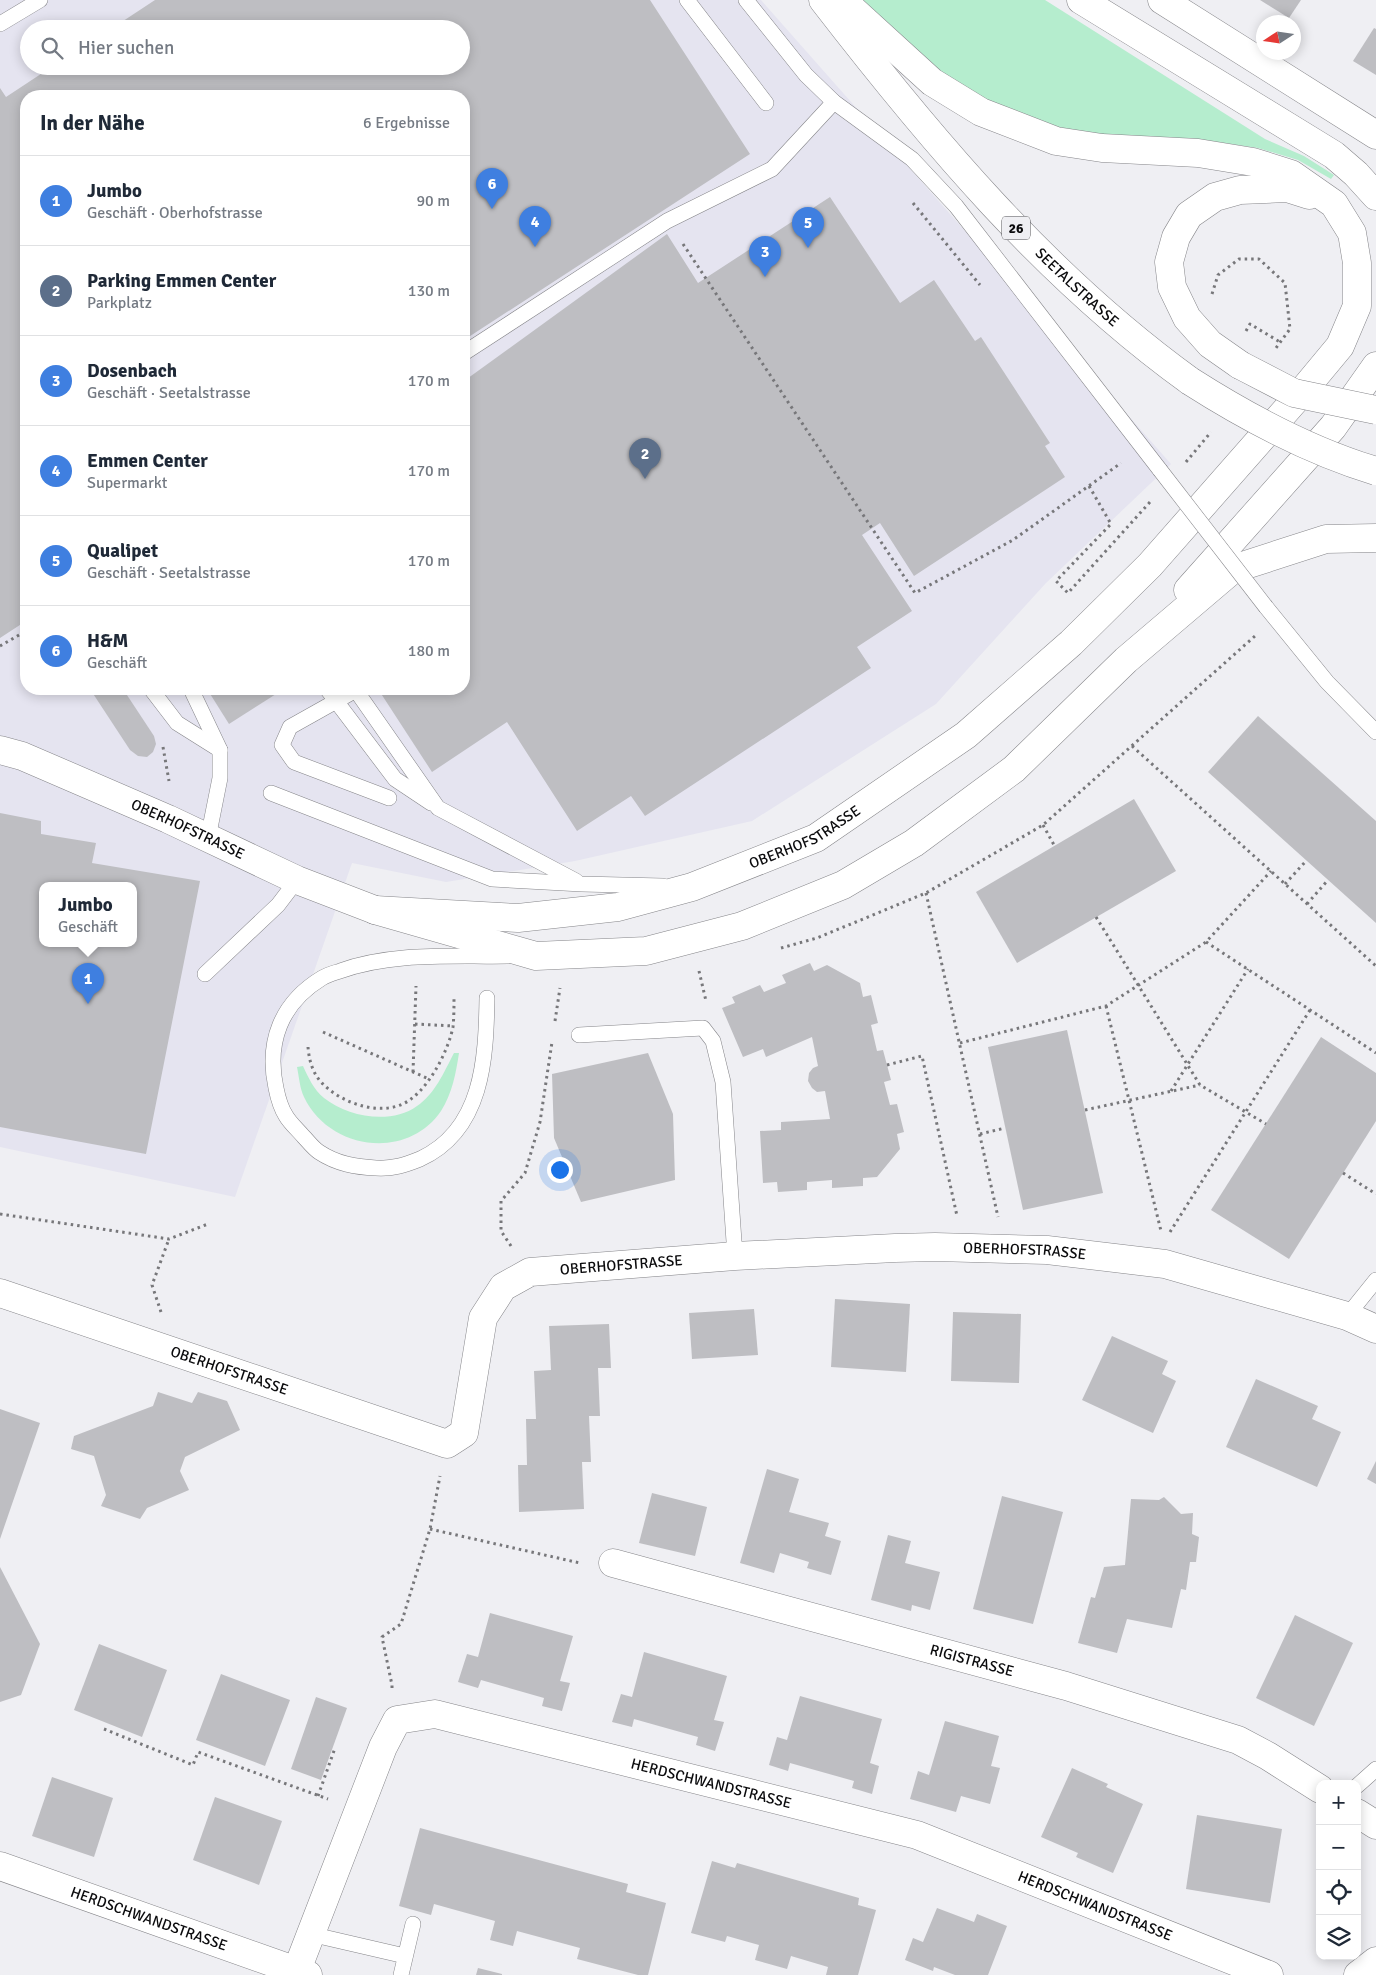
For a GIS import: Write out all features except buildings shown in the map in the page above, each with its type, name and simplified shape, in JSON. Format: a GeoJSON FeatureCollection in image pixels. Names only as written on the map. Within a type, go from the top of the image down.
{"type":"FeatureCollection","features":[{"type":"Feature","properties":{"kind":"street","name":"SEETALSTRASSE"},"geometry":{"type":"LineString","coordinates":[[823,0],[864,54],[974,184],[1073,286],[1126,333],[1190,381],[1249,417],[1284,435],[1376,471]]}},
{"type":"Feature","properties":{"kind":"street"},"geometry":{"type":"LineString","coordinates":[[842,0],[932,82],[981,112],[1056,140],[1102,148],[1198,154],[1253,162],[1290,174],[1334,204]]}},
{"type":"Feature","properties":{"kind":"street"},"geometry":{"type":"LineString","coordinates":[[1081,0],[1334,155],[1356,174],[1376,196]]}},
{"type":"Feature","properties":{"kind":"street"},"geometry":{"type":"LineString","coordinates":[[1162,0],[1376,135]]}},
{"type":"Feature","properties":{"kind":"street"},"geometry":{"type":"LineString","coordinates":[[1334,204],[1287,188],[1240,190],[1215,197],[1189,215],[1176,237],[1169,262],[1172,287],[1187,318],[1210,344],[1240,365],[1294,392],[1376,410]]}},
{"type":"Feature","properties":{"kind":"street","name":"OBERHOFSTRASSE"},"geometry":{"type":"LineString","coordinates":[[375,910],[518,918],[618,907],[692,887],[816,838],[966,736],[1072,643],[1150,565],[1290,406],[1340,346],[1357,306],[1357,263],[1352,233],[1334,204]]}},
{"type":"Feature","properties":{"kind":"street"},"geometry":{"type":"LineString","coordinates":[[1126,660],[1332,427],[1376,366]]}},
{"type":"Feature","properties":{"kind":"street"},"geometry":{"type":"LineString","coordinates":[[1126,660],[1233,570],[1326,539],[1376,538]]}},
{"type":"Feature","properties":{"kind":"street","name":"OBERHOFSTRASSE"},"geometry":{"type":"LineString","coordinates":[[0,750],[31,760],[168,819],[297,880],[375,910],[536,956],[646,951],[742,926],[843,885],[914,843],[1014,769],[1126,660]]}},
{"type":"Feature","properties":{"kind":"street","name":"OBERHOFSTRASSE"},"geometry":{"type":"LineString","coordinates":[[0,1293],[447,1444],[464,1433],[483,1318],[503,1287],[530,1272],[735,1256],[935,1247],[1164,1253],[1347,1316],[1376,1329]]}},
{"type":"Feature","properties":{"kind":"street","name":"RIGISTRASSE"},"geometry":{"type":"LineString","coordinates":[[613,1563],[1066,1686],[1238,1740],[1268,1756],[1316,1786]]}},
{"type":"Feature","properties":{"kind":"street","name":"HERDSCHWANDSTRASSE"},"geometry":{"type":"LineString","coordinates":[[0,1866],[300,1974],[310,1934],[384,1747],[397,1720],[435,1714],[918,1835],[1270,1975]]}},
{"type":"Feature","properties":{"kind":"street"},"geometry":{"type":"LineString","coordinates":[[1361,1816],[1376,1825]]}},
{"type":"Feature","properties":{"kind":"street"},"geometry":{"type":"LineString","coordinates":[[1358,1975],[1376,1961]]}},
{"type":"Feature","properties":{"kind":"lane"},"geometry":{"type":"LineString","coordinates":[[0,24],[40,0]]}},
{"type":"Feature","properties":{"kind":"lane"},"geometry":{"type":"LineString","coordinates":[[687,0],[766,102]]}},
{"type":"Feature","properties":{"kind":"lane"},"geometry":{"type":"LineString","coordinates":[[746,0],[806,75],[834,102],[912,159],[956,206],[1266,607],[1327,682],[1376,732]]}},
{"type":"Feature","properties":{"kind":"lane"},"geometry":{"type":"LineString","coordinates":[[470,349],[667,221],[772,169],[834,102]]}},
{"type":"Feature","properties":{"kind":"lane"},"geometry":{"type":"LineString","coordinates":[[156,695],[177,723],[220,750]]}},
{"type":"Feature","properties":{"kind":"lane"},"geometry":{"type":"LineString","coordinates":[[194,695],[220,750],[220,778],[208,838]]}},
{"type":"Feature","properties":{"kind":"lane"},"geometry":{"type":"LineString","coordinates":[[389,798],[294,762],[282,745],[290,727],[332,695],[395,779],[438,808],[582,884]]}},
{"type":"Feature","properties":{"kind":"lane"},"geometry":{"type":"LineString","coordinates":[[360,695],[438,808]]}},
{"type":"Feature","properties":{"kind":"lane"},"geometry":{"type":"LineString","coordinates":[[270,793],[492,879],[692,887]]}},
{"type":"Feature","properties":{"kind":"lane"},"geometry":{"type":"LineString","coordinates":[[205,974],[278,906],[297,880]]}},
{"type":"Feature","properties":{"kind":"lane"},"geometry":{"type":"LineString","coordinates":[[487,998],[486,1045],[481,1077],[471,1108],[451,1137],[435,1152],[405,1165],[390,1169],[351,1166],[330,1159],[318,1151],[286,1117],[279,1103],[272,1068],[273,1049],[279,1026],[295,1000],[323,977],[361,964],[415,957],[536,956]]}},
{"type":"Feature","properties":{"kind":"lane"},"geometry":{"type":"LineString","coordinates":[[579,1035],[703,1028],[713,1041],[723,1082],[735,1256]]}},
{"type":"Feature","properties":{"kind":"lane"},"geometry":{"type":"LineString","coordinates":[[1347,1316],[1376,1280]]}},
{"type":"Feature","properties":{"kind":"lane"},"geometry":{"type":"LineString","coordinates":[[1361,1782],[1376,1769]]}},
{"type":"Feature","properties":{"kind":"lane"},"geometry":{"type":"LineString","coordinates":[[401,1975],[413,1924]]}},
{"type":"Feature","properties":{"kind":"lane"},"geometry":{"type":"LineString","coordinates":[[310,1934],[405,1956]]}},
{"type":"Feature","properties":{"kind":"path"},"geometry":{"type":"LineString","coordinates":[[667,221],[914,593],[1013,540],[1123,461]]}},
{"type":"Feature","properties":{"kind":"path"},"geometry":{"type":"LineString","coordinates":[[1210,299],[1218,275],[1239,259],[1258,259],[1285,283],[1290,329],[1274,350]]}},
{"type":"Feature","properties":{"kind":"path"},"geometry":{"type":"LineString","coordinates":[[1242,338],[1250,324],[1280,342]]}},
{"type":"Feature","properties":{"kind":"path"},"geometry":{"type":"LineString","coordinates":[[1184,464],[1215,428]]}},
{"type":"Feature","properties":{"kind":"path"},"geometry":{"type":"LineString","coordinates":[[1089,486],[1111,524],[1056,581],[1068,592],[1152,500]]}},
{"type":"Feature","properties":{"kind":"path"},"geometry":{"type":"LineString","coordinates":[[780,948],[817,938],[926,893],[1043,825],[1261,631]]}},
{"type":"Feature","properties":{"kind":"path"},"geometry":{"type":"LineString","coordinates":[[0,646],[20,634]]}},
{"type":"Feature","properties":{"kind":"path"},"geometry":{"type":"LineString","coordinates":[[1132,746],[1376,966]]}},
{"type":"Feature","properties":{"kind":"path"},"geometry":{"type":"LineString","coordinates":[[1043,825],[1054,846]]}},
{"type":"Feature","properties":{"kind":"path"},"geometry":{"type":"LineString","coordinates":[[1285,884],[1306,860]]}},
{"type":"Feature","properties":{"kind":"path"},"geometry":{"type":"LineString","coordinates":[[960,1044],[1106,1006],[1206,942],[1271,871]]}},
{"type":"Feature","properties":{"kind":"path"},"geometry":{"type":"LineString","coordinates":[[1307,904],[1328,880]]}},
{"type":"Feature","properties":{"kind":"path"},"geometry":{"type":"LineString","coordinates":[[926,893],[1006,1249]]}},
{"type":"Feature","properties":{"kind":"path"},"geometry":{"type":"LineString","coordinates":[[1096,918],[1200,1085],[1266,1124]]}},
{"type":"Feature","properties":{"kind":"path"},"geometry":{"type":"LineString","coordinates":[[1206,942],[1376,1053]]}},
{"type":"Feature","properties":{"kind":"path"},"geometry":{"type":"LineString","coordinates":[[699,970],[708,968]]}},
{"type":"Feature","properties":{"kind":"path"},"geometry":{"type":"LineString","coordinates":[[1171,1091],[1248,970]]}},
{"type":"Feature","properties":{"kind":"path"},"geometry":{"type":"LineString","coordinates":[[414,1072],[416,986]]}},
{"type":"Feature","properties":{"kind":"path"},"geometry":{"type":"LineString","coordinates":[[555,1025],[560,987]]}},
{"type":"Feature","properties":{"kind":"path"},"geometry":{"type":"LineString","coordinates":[[308,1046],[310,1062],[320,1081],[335,1094],[357,1105],[378,1108],[396,1106],[410,1100],[424,1088],[446,1051],[453,1026],[454,996]]}},
{"type":"Feature","properties":{"kind":"path"},"geometry":{"type":"LineString","coordinates":[[1106,1006],[1164,1253]]}},
{"type":"Feature","properties":{"kind":"path"},"geometry":{"type":"LineString","coordinates":[[1164,1253],[1246,1112],[1310,1010]]}},
{"type":"Feature","properties":{"kind":"path"},"geometry":{"type":"LineString","coordinates":[[415,1024],[453,1026]]}},
{"type":"Feature","properties":{"kind":"path"},"geometry":{"type":"LineString","coordinates":[[323,1032],[429,1079]]}},
{"type":"Feature","properties":{"kind":"path"},"geometry":{"type":"LineString","coordinates":[[530,1272],[501,1231],[501,1201],[525,1173],[540,1122],[553,1035]]}},
{"type":"Feature","properties":{"kind":"path"},"geometry":{"type":"LineString","coordinates":[[887,1065],[922,1056],[964,1247]]}},
{"type":"Feature","properties":{"kind":"path"},"geometry":{"type":"LineString","coordinates":[[1085,1110],[1200,1085]]}},
{"type":"Feature","properties":{"kind":"path"},"geometry":{"type":"LineString","coordinates":[[980,1134],[1005,1128]]}},
{"type":"Feature","properties":{"kind":"path"},"geometry":{"type":"LineString","coordinates":[[1343,1173],[1376,1194]]}},
{"type":"Feature","properties":{"kind":"path"},"geometry":{"type":"LineString","coordinates":[[0,1214],[169,1239],[208,1224]]}},
{"type":"Feature","properties":{"kind":"path"},"geometry":{"type":"LineString","coordinates":[[155,1345],[164,1320],[152,1285],[169,1239]]}},
{"type":"Feature","properties":{"kind":"path"},"geometry":{"type":"LineString","coordinates":[[391,1692],[392,1685],[382,1637],[401,1624],[430,1529],[447,1444]]}},
{"type":"Feature","properties":{"kind":"path"},"geometry":{"type":"LineString","coordinates":[[430,1529],[594,1566],[613,1563]]}},
{"type":"Feature","properties":{"kind":"path"},"geometry":{"type":"LineString","coordinates":[[104,1729],[193,1765],[198,1752],[359,1811]]}},
{"type":"Feature","properties":{"kind":"path"},"geometry":{"type":"LineString","coordinates":[[318,1796],[335,1748]]}},
{"type":"Feature","properties":{"kind":"shaded area"},"geometry":{"type":"Polygon","coordinates":[[[0,0],[761,0],[1171,464],[1046,583],[936,704],[752,821],[575,861],[446,882],[352,863],[235,1197],[0,1147],[0,0]]]}},
{"type":"Feature","properties":{"kind":"green space"},"geometry":{"type":"Polygon","coordinates":[[[862,0],[1045,0],[1265,139],[1304,156],[1334,175],[1331,179],[1298,160],[1258,148],[1210,141],[1090,134],[1031,121],[976,95],[927,63],[862,0]]]}},
{"type":"Feature","properties":{"kind":"green space"},"geometry":{"type":"Polygon","coordinates":[[[454,1053],[459,1053],[455,1076],[448,1098],[441,1111],[426,1127],[409,1137],[389,1143],[369,1143],[349,1138],[331,1129],[316,1115],[304,1097],[297,1067],[303,1066],[317,1091],[334,1105],[357,1114],[382,1117],[407,1112],[423,1101],[438,1082],[454,1053]]]}},
{"type":"Feature","properties":{"kind":"place","name":"H&M"},"geometry":{"type":"Point","coordinates":[492,209]}},
{"type":"Feature","properties":{"kind":"place","name":"Emmen Center"},"geometry":{"type":"Point","coordinates":[535,247]}},
{"type":"Feature","properties":{"kind":"place","name":"Qualipet"},"geometry":{"type":"Point","coordinates":[808,248]}},
{"type":"Feature","properties":{"kind":"place","name":"Dosenbach"},"geometry":{"type":"Point","coordinates":[765,277]}},
{"type":"Feature","properties":{"kind":"place","name":"Parking Emmen Center"},"geometry":{"type":"Point","coordinates":[645,479]}},
{"type":"Feature","properties":{"kind":"place","name":"Jumbo"},"geometry":{"type":"Point","coordinates":[88,1004]}}]}
